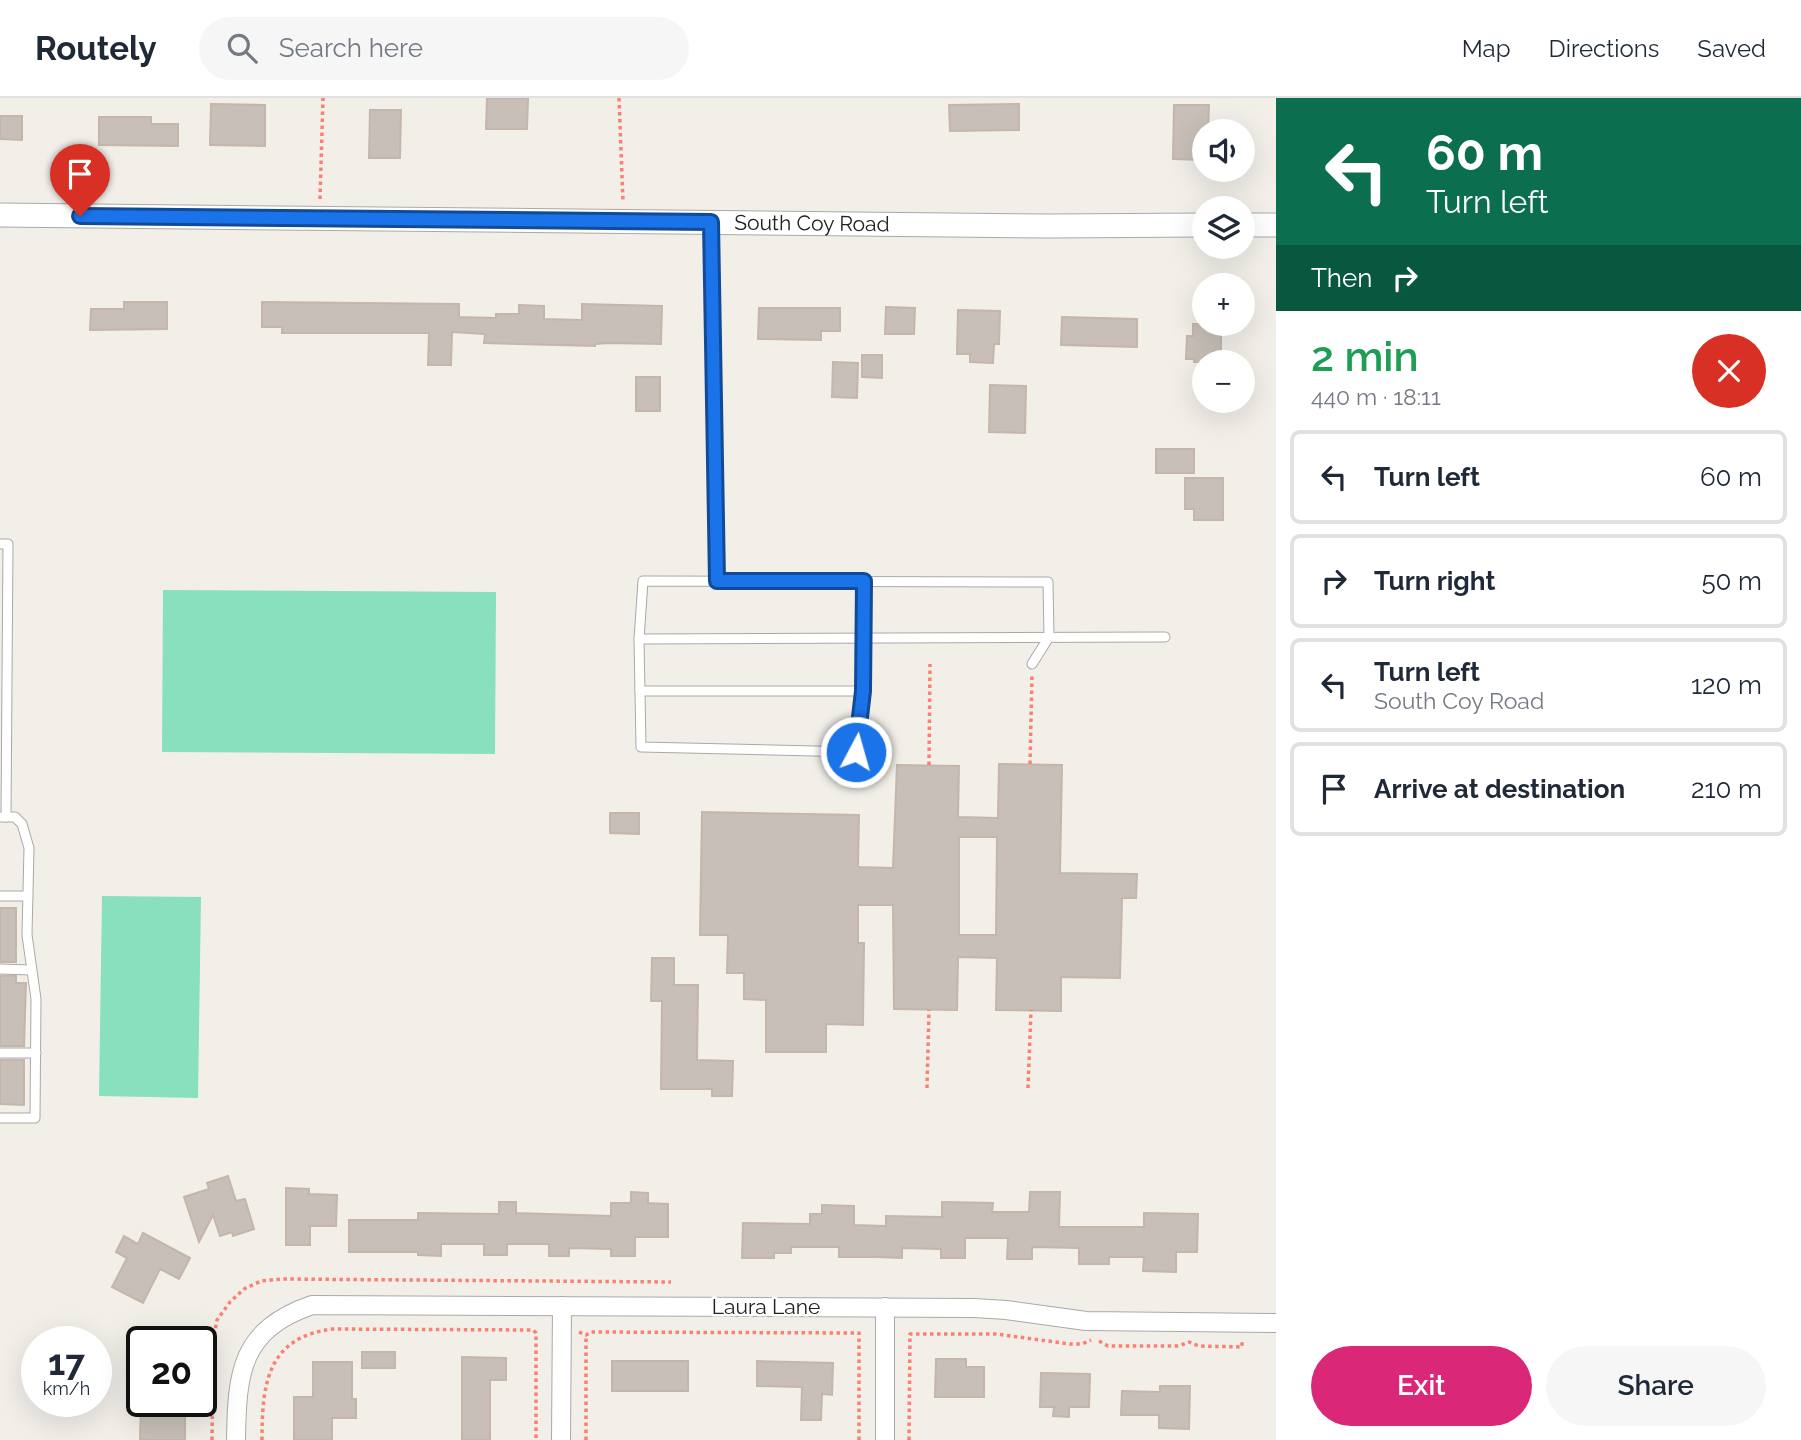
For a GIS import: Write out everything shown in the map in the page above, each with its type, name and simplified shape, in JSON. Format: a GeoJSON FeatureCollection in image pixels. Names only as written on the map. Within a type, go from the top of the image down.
{"type":"FeatureCollection","features":[{"type":"Feature","properties":{"kind":"street","name":"South Coy Road"},"geometry":{"type":"LineString","coordinates":[[0,215],[1192,225]]}},
{"type":"Feature","properties":{"kind":"street"},"geometry":{"type":"LineString","coordinates":[[1255,225],[1276,225]]}},
{"type":"Feature","properties":{"kind":"street","name":"Laura Lane"},"geometry":{"type":"LineString","coordinates":[[236,1440],[239,1377],[245,1360],[263,1335],[286,1317],[313,1306],[886,1307],[1006,1310],[1086,1321],[1276,1323]]}},
{"type":"Feature","properties":{"kind":"street"},"geometry":{"type":"LineString","coordinates":[[561,1440],[562,1306]]}},
{"type":"Feature","properties":{"kind":"street"},"geometry":{"type":"LineString","coordinates":[[885,1440],[886,1307]]}},
{"type":"Feature","properties":{"kind":"lane"},"geometry":{"type":"LineString","coordinates":[[711,222],[717,581]]}},
{"type":"Feature","properties":{"kind":"lane"},"geometry":{"type":"LineString","coordinates":[[0,544],[8,544],[3,817],[15,817],[27,833],[27,934],[36,999],[35,1118],[0,1118]]}},
{"type":"Feature","properties":{"kind":"lane"},"geometry":{"type":"LineString","coordinates":[[864,581],[863,691],[856,752],[641,747],[639,639],[643,580],[717,581],[864,581],[1048,582],[1049,637],[1032,664]]}},
{"type":"Feature","properties":{"kind":"lane"},"geometry":{"type":"LineString","coordinates":[[639,639],[1165,637]]}},
{"type":"Feature","properties":{"kind":"lane"},"geometry":{"type":"LineString","coordinates":[[640,691],[863,691]]}},
{"type":"Feature","properties":{"kind":"lane"},"geometry":{"type":"LineString","coordinates":[[0,896],[28,896]]}},
{"type":"Feature","properties":{"kind":"lane"},"geometry":{"type":"LineString","coordinates":[[0,969],[31,970]]}},
{"type":"Feature","properties":{"kind":"lane"},"geometry":{"type":"LineString","coordinates":[[0,1052],[36,1053]]}},
{"type":"Feature","properties":{"kind":"path"},"geometry":{"type":"LineString","coordinates":[[319,218],[323,98]]}},
{"type":"Feature","properties":{"kind":"path"},"geometry":{"type":"LineString","coordinates":[[619,98],[624,222]]}},
{"type":"Feature","properties":{"kind":"path"},"geometry":{"type":"LineString","coordinates":[[929,765],[930,664]]}},
{"type":"Feature","properties":{"kind":"path"},"geometry":{"type":"LineString","coordinates":[[1030,765],[1032,664]]}},
{"type":"Feature","properties":{"kind":"path"},"geometry":{"type":"LineString","coordinates":[[927,1088],[929,1010]]}},
{"type":"Feature","properties":{"kind":"path"},"geometry":{"type":"LineString","coordinates":[[1028,1088],[1031,1010]]}},
{"type":"Feature","properties":{"kind":"path"},"geometry":{"type":"LineString","coordinates":[[909,1440],[910,1334],[996,1334],[1070,1344],[1096,1340],[1108,1346],[1180,1346],[1189,1342],[1199,1346],[1242,1347],[1242,1323]]}},
{"type":"Feature","properties":{"kind":"path"},"geometry":{"type":"LineString","coordinates":[[262,1440],[262,1406],[269,1371],[282,1352],[309,1334],[333,1329],[536,1333],[576,1331],[586,1335]]}},
{"type":"Feature","properties":{"kind":"path"},"geometry":{"type":"LineString","coordinates":[[586,1335],[591,1332],[859,1333],[859,1440]]}},
{"type":"Feature","properties":{"kind":"path"},"geometry":{"type":"LineString","coordinates":[[536,1333],[536,1440]]}},
{"type":"Feature","properties":{"kind":"path"},"geometry":{"type":"LineString","coordinates":[[586,1335],[586,1440]]}},
{"type":"Feature","properties":{"kind":"green space"},"geometry":{"type":"Polygon","coordinates":[[[163,590],[496,592],[495,754],[162,752],[163,590]]]}},
{"type":"Feature","properties":{"kind":"green space"},"geometry":{"type":"Polygon","coordinates":[[[102,896],[201,897],[198,1098],[99,1096],[102,896]]]}},
{"type":"Feature","properties":{"kind":"building"},"geometry":{"type":"Polygon","coordinates":[[[487,98],[528,98],[527,129],[486,129],[487,98]]]}},
{"type":"Feature","properties":{"kind":"building"},"geometry":{"type":"Polygon","coordinates":[[[211,104],[265,105],[265,146],[210,145],[211,104]]]}},
{"type":"Feature","properties":{"kind":"building"},"geometry":{"type":"Polygon","coordinates":[[[1019,104],[1019,130],[950,131],[949,105],[1019,104]]]}},
{"type":"Feature","properties":{"kind":"building"},"geometry":{"type":"Polygon","coordinates":[[[1174,105],[1209,105],[1208,119],[1192,119],[1192,160],[1173,159],[1174,105]]]}},
{"type":"Feature","properties":{"kind":"building"},"geometry":{"type":"Polygon","coordinates":[[[370,110],[401,110],[400,158],[369,158],[370,110]]]}},
{"type":"Feature","properties":{"kind":"building"},"geometry":{"type":"Polygon","coordinates":[[[0,116],[22,116],[22,140],[0,139],[0,116]]]}},
{"type":"Feature","properties":{"kind":"building"},"geometry":{"type":"Polygon","coordinates":[[[99,117],[151,117],[151,124],[178,124],[178,146],[99,145],[99,117]]]}},
{"type":"Feature","properties":{"kind":"building"},"geometry":{"type":"Polygon","coordinates":[[[124,302],[167,302],[167,329],[90,330],[91,309],[124,309],[124,302]]]}},
{"type":"Feature","properties":{"kind":"building"},"geometry":{"type":"Polygon","coordinates":[[[262,302],[459,304],[459,317],[496,318],[496,314],[519,314],[519,305],[544,306],[544,319],[582,320],[582,304],[662,306],[661,344],[609,343],[595,346],[484,343],[485,334],[452,332],[451,365],[428,365],[429,333],[282,333],[282,327],[262,327],[262,302]]]}},
{"type":"Feature","properties":{"kind":"building"},"geometry":{"type":"Polygon","coordinates":[[[886,307],[915,308],[914,334],[885,334],[886,307]]]}},
{"type":"Feature","properties":{"kind":"building"},"geometry":{"type":"Polygon","coordinates":[[[759,308],[840,308],[840,331],[821,331],[821,340],[758,339],[759,308]]]}},
{"type":"Feature","properties":{"kind":"building"},"geometry":{"type":"Polygon","coordinates":[[[958,310],[1000,311],[999,344],[994,344],[993,363],[970,362],[970,354],[957,354],[958,310]]]}},
{"type":"Feature","properties":{"kind":"building"},"geometry":{"type":"Polygon","coordinates":[[[1062,317],[1137,319],[1137,347],[1061,345],[1062,317]]]}},
{"type":"Feature","properties":{"kind":"building"},"geometry":{"type":"Polygon","coordinates":[[[1187,336],[1221,336],[1221,350],[1192,350],[1192,359],[1186,359],[1187,336]]]}},
{"type":"Feature","properties":{"kind":"building"},"geometry":{"type":"Polygon","coordinates":[[[862,355],[882,355],[882,378],[862,377],[862,355]]]}},
{"type":"Feature","properties":{"kind":"building"},"geometry":{"type":"Polygon","coordinates":[[[833,362],[858,363],[857,398],[832,397],[833,362]]]}},
{"type":"Feature","properties":{"kind":"building"},"geometry":{"type":"Polygon","coordinates":[[[636,377],[660,377],[660,411],[636,411],[636,377]]]}},
{"type":"Feature","properties":{"kind":"building"},"geometry":{"type":"Polygon","coordinates":[[[990,385],[1026,386],[1025,433],[989,432],[990,385]]]}},
{"type":"Feature","properties":{"kind":"building"},"geometry":{"type":"Polygon","coordinates":[[[1156,449],[1194,449],[1194,473],[1156,473],[1156,449]]]}},
{"type":"Feature","properties":{"kind":"building"},"geometry":{"type":"Polygon","coordinates":[[[1185,478],[1223,478],[1223,520],[1194,520],[1194,509],[1185,509],[1185,478]]]}},
{"type":"Feature","properties":{"kind":"building"},"geometry":{"type":"Polygon","coordinates":[[[999,764],[1062,765],[1060,873],[1137,874],[1136,898],[1122,898],[1120,978],[1061,977],[1061,1011],[996,1010],[997,958],[958,957],[957,1010],[894,1009],[893,905],[858,905],[858,943],[864,943],[863,1025],[826,1024],[826,1052],[766,1052],[766,1000],[744,999],[744,973],[727,973],[728,935],[700,935],[702,812],[859,815],[858,867],[893,868],[897,765],[959,766],[958,817],[998,818],[999,764]],[[959,837],[959,935],[996,935],[997,837],[959,837]]]}},
{"type":"Feature","properties":{"kind":"building"},"geometry":{"type":"Polygon","coordinates":[[[610,813],[639,813],[639,834],[610,833],[610,813]]]}},
{"type":"Feature","properties":{"kind":"building"},"geometry":{"type":"Polygon","coordinates":[[[0,908],[16,908],[16,962],[0,962],[0,908]]]}},
{"type":"Feature","properties":{"kind":"building"},"geometry":{"type":"Polygon","coordinates":[[[652,958],[674,958],[674,985],[698,985],[697,1060],[733,1061],[732,1096],[712,1096],[712,1089],[661,1089],[662,1001],[651,1001],[652,958]]]}},
{"type":"Feature","properties":{"kind":"building"},"geometry":{"type":"Polygon","coordinates":[[[0,976],[16,976],[16,983],[26,983],[24,1046],[0,1046],[0,976]]]}},
{"type":"Feature","properties":{"kind":"building"},"geometry":{"type":"Polygon","coordinates":[[[0,1060],[24,1060],[24,1105],[0,1104],[0,1060]]]}},
{"type":"Feature","properties":{"kind":"building"},"geometry":{"type":"Polygon","coordinates":[[[228,1176],[236,1201],[245,1199],[254,1229],[233,1236],[232,1232],[220,1236],[213,1215],[199,1242],[184,1197],[209,1189],[207,1183],[228,1176]]]}},
{"type":"Feature","properties":{"kind":"building"},"geometry":{"type":"Polygon","coordinates":[[[286,1188],[309,1189],[309,1194],[337,1195],[336,1226],[310,1226],[310,1245],[286,1245],[286,1188]]]}},
{"type":"Feature","properties":{"kind":"building"},"geometry":{"type":"Polygon","coordinates":[[[631,1192],[648,1193],[648,1203],[668,1204],[668,1237],[635,1237],[635,1256],[611,1256],[611,1249],[569,1248],[569,1256],[549,1256],[549,1244],[507,1244],[507,1255],[484,1255],[484,1244],[441,1244],[441,1256],[418,1255],[418,1252],[349,1252],[349,1220],[418,1220],[418,1213],[499,1214],[499,1202],[516,1202],[516,1213],[611,1216],[611,1203],[631,1203],[631,1192]]]}},
{"type":"Feature","properties":{"kind":"building"},"geometry":{"type":"Polygon","coordinates":[[[1030,1192],[1060,1192],[1059,1227],[1144,1227],[1144,1213],[1198,1214],[1197,1252],[1176,1252],[1176,1272],[1143,1271],[1144,1257],[1109,1257],[1109,1264],[1079,1264],[1079,1248],[1032,1247],[1032,1259],[1007,1259],[1008,1238],[965,1238],[965,1258],[941,1258],[941,1249],[902,1248],[902,1258],[839,1257],[839,1247],[791,1247],[791,1253],[774,1253],[774,1258],[742,1258],[743,1223],[810,1224],[810,1214],[822,1214],[822,1205],[854,1206],[854,1225],[886,1226],[886,1216],[942,1217],[942,1202],[993,1203],[992,1212],[1029,1212],[1030,1192]]]}},
{"type":"Feature","properties":{"kind":"building"},"geometry":{"type":"Polygon","coordinates":[[[143,1233],[190,1258],[179,1279],[160,1269],[143,1303],[112,1287],[127,1258],[116,1252],[124,1236],[138,1244],[143,1233]]]}},
{"type":"Feature","properties":{"kind":"building"},"geometry":{"type":"Polygon","coordinates":[[[362,1352],[395,1352],[395,1368],[362,1368],[362,1352]]]}},
{"type":"Feature","properties":{"kind":"building"},"geometry":{"type":"Polygon","coordinates":[[[462,1357],[506,1358],[506,1380],[490,1380],[490,1440],[462,1440],[462,1357]]]}},
{"type":"Feature","properties":{"kind":"building"},"geometry":{"type":"Polygon","coordinates":[[[936,1359],[966,1359],[966,1367],[984,1367],[984,1397],[935,1397],[936,1359]]]}},
{"type":"Feature","properties":{"kind":"building"},"geometry":{"type":"Polygon","coordinates":[[[612,1361],[688,1361],[688,1391],[612,1391],[612,1361]]]}},
{"type":"Feature","properties":{"kind":"building"},"geometry":{"type":"Polygon","coordinates":[[[757,1361],[833,1363],[832,1395],[822,1394],[821,1420],[801,1420],[802,1387],[757,1386],[757,1361]]]}},
{"type":"Feature","properties":{"kind":"building"},"geometry":{"type":"Polygon","coordinates":[[[313,1362],[352,1362],[352,1399],[356,1399],[356,1418],[332,1418],[332,1440],[294,1440],[294,1397],[313,1397],[313,1362]]]}},
{"type":"Feature","properties":{"kind":"building"},"geometry":{"type":"Polygon","coordinates":[[[1041,1373],[1090,1374],[1089,1407],[1069,1407],[1069,1417],[1053,1416],[1054,1407],[1040,1407],[1041,1373]]]}},
{"type":"Feature","properties":{"kind":"building"},"geometry":{"type":"Polygon","coordinates":[[[1160,1386],[1190,1386],[1189,1429],[1159,1428],[1159,1415],[1121,1415],[1122,1391],[1160,1392],[1160,1386]]]}},
{"type":"Feature","properties":{"kind":"building"},"geometry":{"type":"Polygon","coordinates":[[[141,1417],[185,1417],[185,1440],[140,1440],[141,1417]]]}},
{"type":"Feature","properties":{"kind":"route"},"geometry":{"type":"LineString","coordinates":[[80,216],[711,222],[717,581],[864,581],[863,691],[856,752]]}}]}
